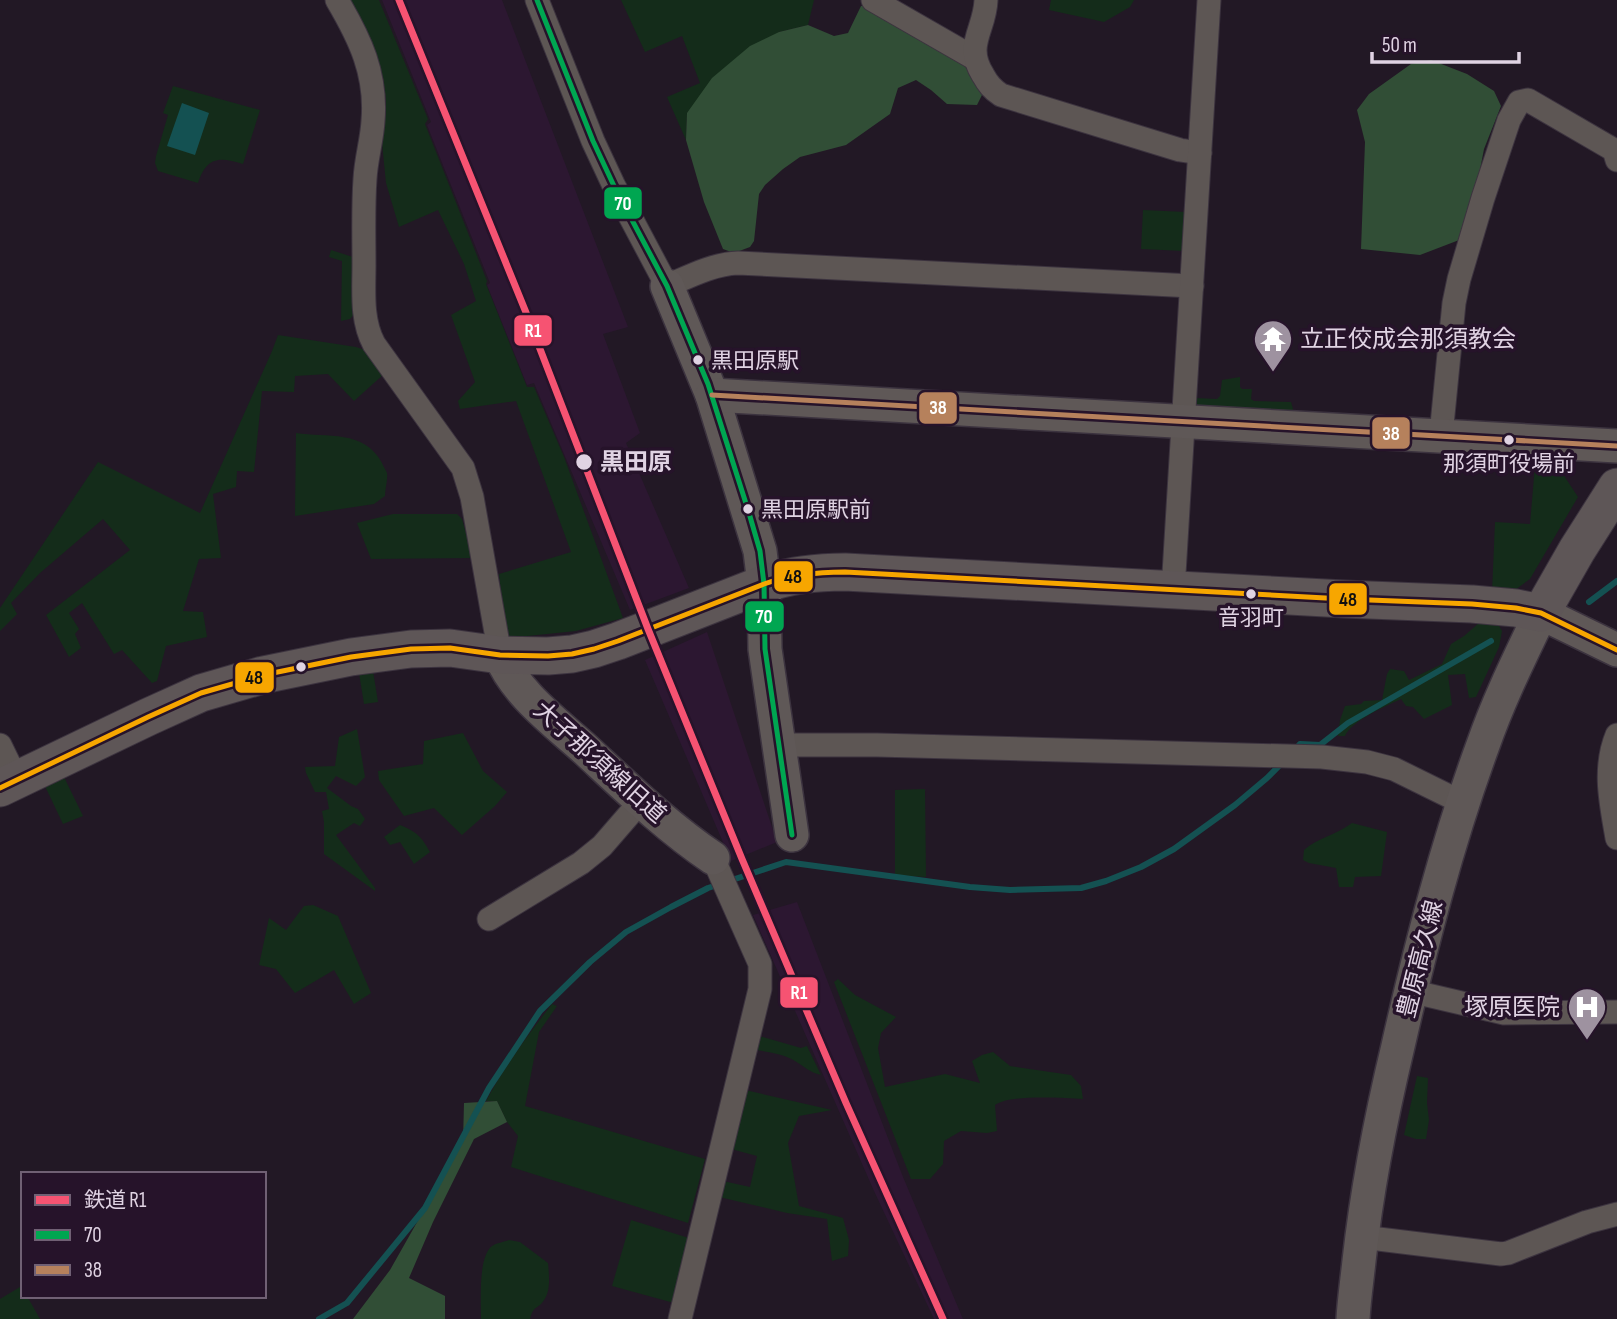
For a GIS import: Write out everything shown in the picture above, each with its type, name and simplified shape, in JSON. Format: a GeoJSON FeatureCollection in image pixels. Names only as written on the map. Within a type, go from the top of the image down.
{"type":"FeatureCollection","features":[{"type":"Feature","properties":{"kind":"main road"},"geometry":{"type":"LineString","coordinates":[[667,286],[712,395],[760,551],[764,584],[765,649],[792,835]]}},
{"type":"Feature","properties":{"kind":"main road"},"geometry":{"type":"LineString","coordinates":[[712,395],[1617,446]]}},
{"type":"Feature","properties":{"kind":"main road"},"geometry":{"type":"LineString","coordinates":[[1541,613],[1617,488]]}},
{"type":"Feature","properties":{"kind":"main road"},"geometry":{"type":"LineString","coordinates":[[8,784],[201,694],[262,675],[351,657],[411,649],[450,649],[500,655],[572,654],[594,649],[784,577],[820,572],[1516,608],[1541,613],[1617,650]]}},
{"type":"Feature","properties":{"kind":"main road","name":"豊原高久線"},"geometry":{"type":"LineString","coordinates":[[1353,1319],[1368,1187],[1410,991],[1463,803],[1483,744],[1541,613]]}},
{"type":"Feature","properties":{"kind":"main road","name":"大子那須線旧道"},"geometry":{"type":"LineString","coordinates":[[500,655],[505,667],[526,695],[641,801],[715,864]]}},
{"type":"Feature","properties":{"kind":"street"},"geometry":{"type":"LineString","coordinates":[[337,0],[362,45],[370,69],[374,99],[365,182],[364,306],[367,327],[374,344],[463,468],[472,497],[500,655]]}},
{"type":"Feature","properties":{"kind":"street"},"geometry":{"type":"LineString","coordinates":[[537,0],[593,141],[667,286],[713,267],[738,263],[1192,286]]}},
{"type":"Feature","properties":{"kind":"street"},"geometry":{"type":"LineString","coordinates":[[873,0],[974,58]]}},
{"type":"Feature","properties":{"kind":"street"},"geometry":{"type":"LineString","coordinates":[[986,0],[974,58],[991,89],[1001,95],[1180,150],[1200,153]]}},
{"type":"Feature","properties":{"kind":"street"},"geometry":{"type":"LineString","coordinates":[[1172,590],[1209,0]]}},
{"type":"Feature","properties":{"kind":"street"},"geometry":{"type":"LineString","coordinates":[[1441,435],[1454,303],[1459,279],[1509,120],[1519,102],[1528,100],[1614,150],[1617,160]]}},
{"type":"Feature","properties":{"kind":"street"},"geometry":{"type":"LineString","coordinates":[[1617,735],[1609,760],[1608,781],[1617,838]]}},
{"type":"Feature","properties":{"kind":"street"},"geometry":{"type":"LineString","coordinates":[[0,744],[8,784]]}},
{"type":"Feature","properties":{"kind":"street"},"geometry":{"type":"LineString","coordinates":[[779,745],[877,745],[1322,757],[1386,766],[1463,803]]}},
{"type":"Feature","properties":{"kind":"street"},"geometry":{"type":"LineString","coordinates":[[489,919],[581,863],[602,846],[641,801]]}},
{"type":"Feature","properties":{"kind":"street"},"geometry":{"type":"LineString","coordinates":[[680,1319],[760,989],[760,964],[715,864]]}},
{"type":"Feature","properties":{"kind":"street"},"geometry":{"type":"LineString","coordinates":[[1410,991],[1504,1013],[1617,1012]]}},
{"type":"Feature","properties":{"kind":"street"},"geometry":{"type":"LineString","coordinates":[[1362,1237],[1508,1253],[1587,1222],[1617,1214]]}},
{"type":"Feature","properties":{"kind":"shaded area"},"geometry":{"type":"Polygon","coordinates":[[[350,0],[379,0],[428,119],[425,124],[486,284],[527,387],[534,387],[564,457],[623,618],[576,631],[508,638],[499,574],[571,552],[516,401],[460,409],[458,401],[475,382],[451,315],[476,301],[464,264],[438,210],[399,227],[386,183],[382,143],[386,100],[383,77],[350,0]]]}},
{"type":"Feature","properties":{"kind":"shaded area"},"geometry":{"type":"Polygon","coordinates":[[[382,0],[502,0],[628,327],[603,334],[640,433],[626,443],[689,588],[630,610],[534,383],[527,385],[427,125],[431,122],[382,0]]]}},
{"type":"Feature","properties":{"kind":"shaded area"},"geometry":{"type":"Polygon","coordinates":[[[621,0],[814,0],[808,25],[779,32],[687,113],[686,140],[667,97],[700,83],[682,36],[645,52],[621,0]]]}},
{"type":"Feature","properties":{"kind":"shaded area"},"geometry":{"type":"Polygon","coordinates":[[[1051,0],[1134,0],[1130,7],[1104,22],[1049,10],[1051,0]]]}},
{"type":"Feature","properties":{"kind":"shaded area"},"geometry":{"type":"Polygon","coordinates":[[[871,5],[971,60],[986,87],[977,105],[947,104],[916,80],[898,88],[890,114],[846,145],[800,157],[765,185],[759,194],[754,241],[750,247],[734,253],[723,249],[704,202],[686,140],[687,113],[712,78],[750,46],[779,32],[808,25],[834,36],[848,33],[861,6],[871,5]]]}},
{"type":"Feature","properties":{"kind":"shaded area"},"geometry":{"type":"Polygon","coordinates":[[[1431,60],[1467,74],[1494,91],[1501,106],[1484,149],[1467,237],[1420,255],[1361,249],[1365,142],[1357,110],[1369,94],[1411,64],[1431,60]]]}},
{"type":"Feature","properties":{"kind":"shaded area"},"geometry":{"type":"Polygon","coordinates":[[[173,86],[260,110],[243,164],[228,160],[210,163],[198,183],[158,171],[156,156],[168,115],[163,113],[173,86]]]}},
{"type":"Feature","properties":{"kind":"shaded area"},"geometry":{"type":"Polygon","coordinates":[[[182,103],[209,113],[195,155],[167,146],[182,103]]]}},
{"type":"Feature","properties":{"kind":"shaded area"},"geometry":{"type":"Polygon","coordinates":[[[1143,210],[1186,212],[1184,251],[1141,249],[1143,210]]]}},
{"type":"Feature","properties":{"kind":"shaded area"},"geometry":{"type":"Polygon","coordinates":[[[331,250],[356,258],[354,314],[350,319],[341,321],[342,261],[329,257],[331,250]]]}},
{"type":"Feature","properties":{"kind":"shaded area"},"geometry":{"type":"Polygon","coordinates":[[[278,335],[365,350],[384,374],[354,401],[328,374],[295,376],[294,392],[262,391],[254,472],[237,471],[236,487],[213,494],[221,558],[199,559],[183,611],[203,612],[207,637],[166,646],[157,681],[152,683],[122,650],[114,654],[82,603],[69,613],[79,629],[75,634],[81,648],[69,657],[46,615],[130,550],[103,519],[40,573],[11,603],[17,614],[0,631],[0,608],[98,462],[200,513],[278,335]]]}},
{"type":"Feature","properties":{"kind":"shaded area"},"geometry":{"type":"Polygon","coordinates":[[[1240,377],[1242,389],[1252,389],[1251,399],[1291,402],[1291,413],[1196,407],[1196,398],[1217,399],[1220,396],[1222,380],[1240,377]]]}},
{"type":"Feature","properties":{"kind":"shaded area"},"geometry":{"type":"Polygon","coordinates":[[[296,433],[344,437],[365,445],[374,452],[387,472],[385,496],[374,504],[295,516],[296,433]]]}},
{"type":"Feature","properties":{"kind":"shaded area"},"geometry":{"type":"Polygon","coordinates":[[[1535,465],[1559,468],[1578,497],[1530,579],[1512,592],[1492,592],[1495,522],[1530,524],[1535,465]]]}},
{"type":"Feature","properties":{"kind":"shaded area"},"geometry":{"type":"Polygon","coordinates":[[[393,514],[457,514],[462,519],[473,558],[371,559],[357,523],[393,514]]]}},
{"type":"Feature","properties":{"kind":"shaded area"},"geometry":{"type":"Polygon","coordinates":[[[1479,623],[1499,626],[1502,631],[1499,647],[1476,697],[1469,698],[1465,674],[1448,675],[1452,705],[1424,719],[1401,699],[1361,720],[1345,736],[1338,736],[1345,706],[1382,700],[1390,669],[1404,671],[1409,680],[1442,664],[1451,644],[1479,623]]]}},
{"type":"Feature","properties":{"kind":"shaded area"},"geometry":{"type":"Polygon","coordinates":[[[707,632],[777,842],[731,861],[645,660],[707,632]]]}},
{"type":"Feature","properties":{"kind":"shaded area"},"geometry":{"type":"Polygon","coordinates":[[[373,671],[378,702],[364,704],[359,673],[373,671]]]}},
{"type":"Feature","properties":{"kind":"shaded area"},"geometry":{"type":"Polygon","coordinates":[[[357,729],[365,777],[356,786],[336,776],[327,788],[358,809],[365,819],[360,826],[354,823],[336,835],[375,891],[324,854],[322,811],[329,809],[326,792],[315,792],[305,767],[335,766],[339,737],[357,729]]]}},
{"type":"Feature","properties":{"kind":"shaded area"},"geometry":{"type":"Polygon","coordinates":[[[463,733],[483,771],[507,792],[462,835],[434,808],[404,816],[379,780],[378,771],[423,764],[424,741],[463,733]]]}},
{"type":"Feature","properties":{"kind":"shaded area"},"geometry":{"type":"Polygon","coordinates":[[[63,775],[83,816],[63,824],[44,784],[63,775]]]}},
{"type":"Feature","properties":{"kind":"shaded area"},"geometry":{"type":"Polygon","coordinates":[[[925,789],[926,877],[895,875],[895,790],[925,789]]]}},
{"type":"Feature","properties":{"kind":"shaded area"},"geometry":{"type":"Polygon","coordinates":[[[1352,823],[1387,832],[1381,876],[1355,877],[1353,887],[1339,887],[1336,868],[1303,860],[1304,850],[1352,823]]]}},
{"type":"Feature","properties":{"kind":"shaded area"},"geometry":{"type":"Polygon","coordinates":[[[400,825],[418,835],[430,852],[414,864],[400,842],[390,845],[384,837],[400,825]]]}},
{"type":"Feature","properties":{"kind":"shaded area"},"geometry":{"type":"Polygon","coordinates":[[[797,902],[903,1177],[963,1319],[934,1319],[874,1191],[753,915],[797,902]]]}},
{"type":"Feature","properties":{"kind":"shaded area"},"geometry":{"type":"Polygon","coordinates":[[[313,905],[338,916],[371,993],[354,1004],[334,970],[295,993],[276,969],[259,965],[269,918],[286,930],[304,906],[313,905]]]}},
{"type":"Feature","properties":{"kind":"shaded area"},"geometry":{"type":"Polygon","coordinates":[[[838,979],[855,995],[896,1017],[881,1033],[878,1048],[885,1087],[945,1074],[980,1083],[972,1061],[993,1052],[1010,1066],[1071,1075],[1081,1086],[1083,1099],[1025,1098],[995,1105],[997,1131],[961,1131],[944,1141],[943,1164],[930,1179],[911,1179],[834,982],[838,979]]]}},
{"type":"Feature","properties":{"kind":"shaded area"},"geometry":{"type":"Polygon","coordinates":[[[552,1004],[557,1006],[539,1032],[525,1106],[705,1159],[688,1223],[511,1167],[518,1136],[507,1122],[497,1101],[486,1101],[525,1039],[552,1004]]]}},
{"type":"Feature","properties":{"kind":"shaded area"},"geometry":{"type":"Polygon","coordinates":[[[759,1036],[801,1048],[807,1046],[821,1075],[786,1057],[756,1050],[759,1036]]]}},
{"type":"Feature","properties":{"kind":"shaded area"},"geometry":{"type":"Polygon","coordinates":[[[1417,1076],[1428,1078],[1429,1120],[1426,1139],[1404,1135],[1417,1076]]]}},
{"type":"Feature","properties":{"kind":"shaded area"},"geometry":{"type":"Polygon","coordinates":[[[745,1090],[832,1110],[799,1116],[788,1143],[799,1206],[843,1218],[849,1240],[848,1256],[832,1261],[827,1219],[787,1213],[719,1197],[723,1181],[750,1187],[757,1156],[731,1149],[745,1090]]]}},
{"type":"Feature","properties":{"kind":"shaded area"},"geometry":{"type":"Polygon","coordinates":[[[497,1101],[507,1122],[474,1139],[409,1278],[445,1296],[445,1319],[353,1319],[390,1270],[463,1141],[464,1103],[497,1101]]]}},
{"type":"Feature","properties":{"kind":"shaded area"},"geometry":{"type":"Polygon","coordinates":[[[631,1220],[689,1238],[674,1303],[612,1286],[631,1220]]]}},
{"type":"Feature","properties":{"kind":"shaded area"},"geometry":{"type":"Polygon","coordinates":[[[509,1240],[520,1242],[548,1263],[548,1292],[530,1319],[481,1319],[484,1259],[492,1246],[509,1240]]]}},
{"type":"Feature","properties":{"kind":"shaded area"},"geometry":{"type":"Polygon","coordinates":[[[20,1287],[21,1298],[28,1298],[40,1319],[0,1319],[0,1299],[20,1287]]]}},
{"type":"Feature","properties":{"kind":"waterway"},"geometry":{"type":"LineString","coordinates":[[1589,602],[1617,581]]}},
{"type":"Feature","properties":{"kind":"waterway"},"geometry":{"type":"LineString","coordinates":[[1295,750],[1300,744],[1320,745],[1348,723],[1491,641]]}},
{"type":"Feature","properties":{"kind":"waterway"},"geometry":{"type":"LineString","coordinates":[[319,1319],[347,1303],[425,1208],[489,1088],[540,1011],[590,962],[626,932],[708,888],[786,862],[970,887],[1010,890],[1081,888],[1141,867],[1174,849],[1235,805],[1282,763]]}},
{"type":"Feature","properties":{"kind":"rail line","name":"R1"},"geometry":{"type":"LineString","coordinates":[[399,0],[742,859],[846,1103],[943,1319]]}},
{"type":"Feature","properties":{"kind":"transit line","name":"70"},"geometry":{"type":"LineString","coordinates":[[537,0],[593,141],[667,286],[708,384],[749,513],[760,551],[764,584],[765,649],[792,835]]}},
{"type":"Feature","properties":{"kind":"transit line","name":"38"},"geometry":{"type":"LineString","coordinates":[[712,395],[1617,446]]}},
{"type":"Feature","properties":{"kind":"transit line","name":"48"},"geometry":{"type":"LineString","coordinates":[[0,788],[201,693],[263,675],[351,657],[411,649],[450,648],[500,655],[572,654],[618,641],[764,584],[814,573],[845,572],[1516,608],[1541,613],[1617,650]]}},
{"type":"Feature","properties":{"kind":"place","name":"黒田原駅"},"geometry":{"type":"Point","coordinates":[698,360]}},
{"type":"Feature","properties":{"kind":"place","name":"立正佼成会那須教会"},"geometry":{"type":"Point","coordinates":[1273,373]}},
{"type":"Feature","properties":{"kind":"place","name":"那須町役場前"},"geometry":{"type":"Point","coordinates":[1509,440]}},
{"type":"Feature","properties":{"kind":"place","name":"黒田原"},"geometry":{"type":"Point","coordinates":[584,462]}},
{"type":"Feature","properties":{"kind":"place","name":"黒田原駅前"},"geometry":{"type":"Point","coordinates":[748,509]}},
{"type":"Feature","properties":{"kind":"place","name":"音羽町"},"geometry":{"type":"Point","coordinates":[1251,594]}},
{"type":"Feature","properties":{"kind":"place","name":"塚原医院"},"geometry":{"type":"Point","coordinates":[1587,1041]}}]}
